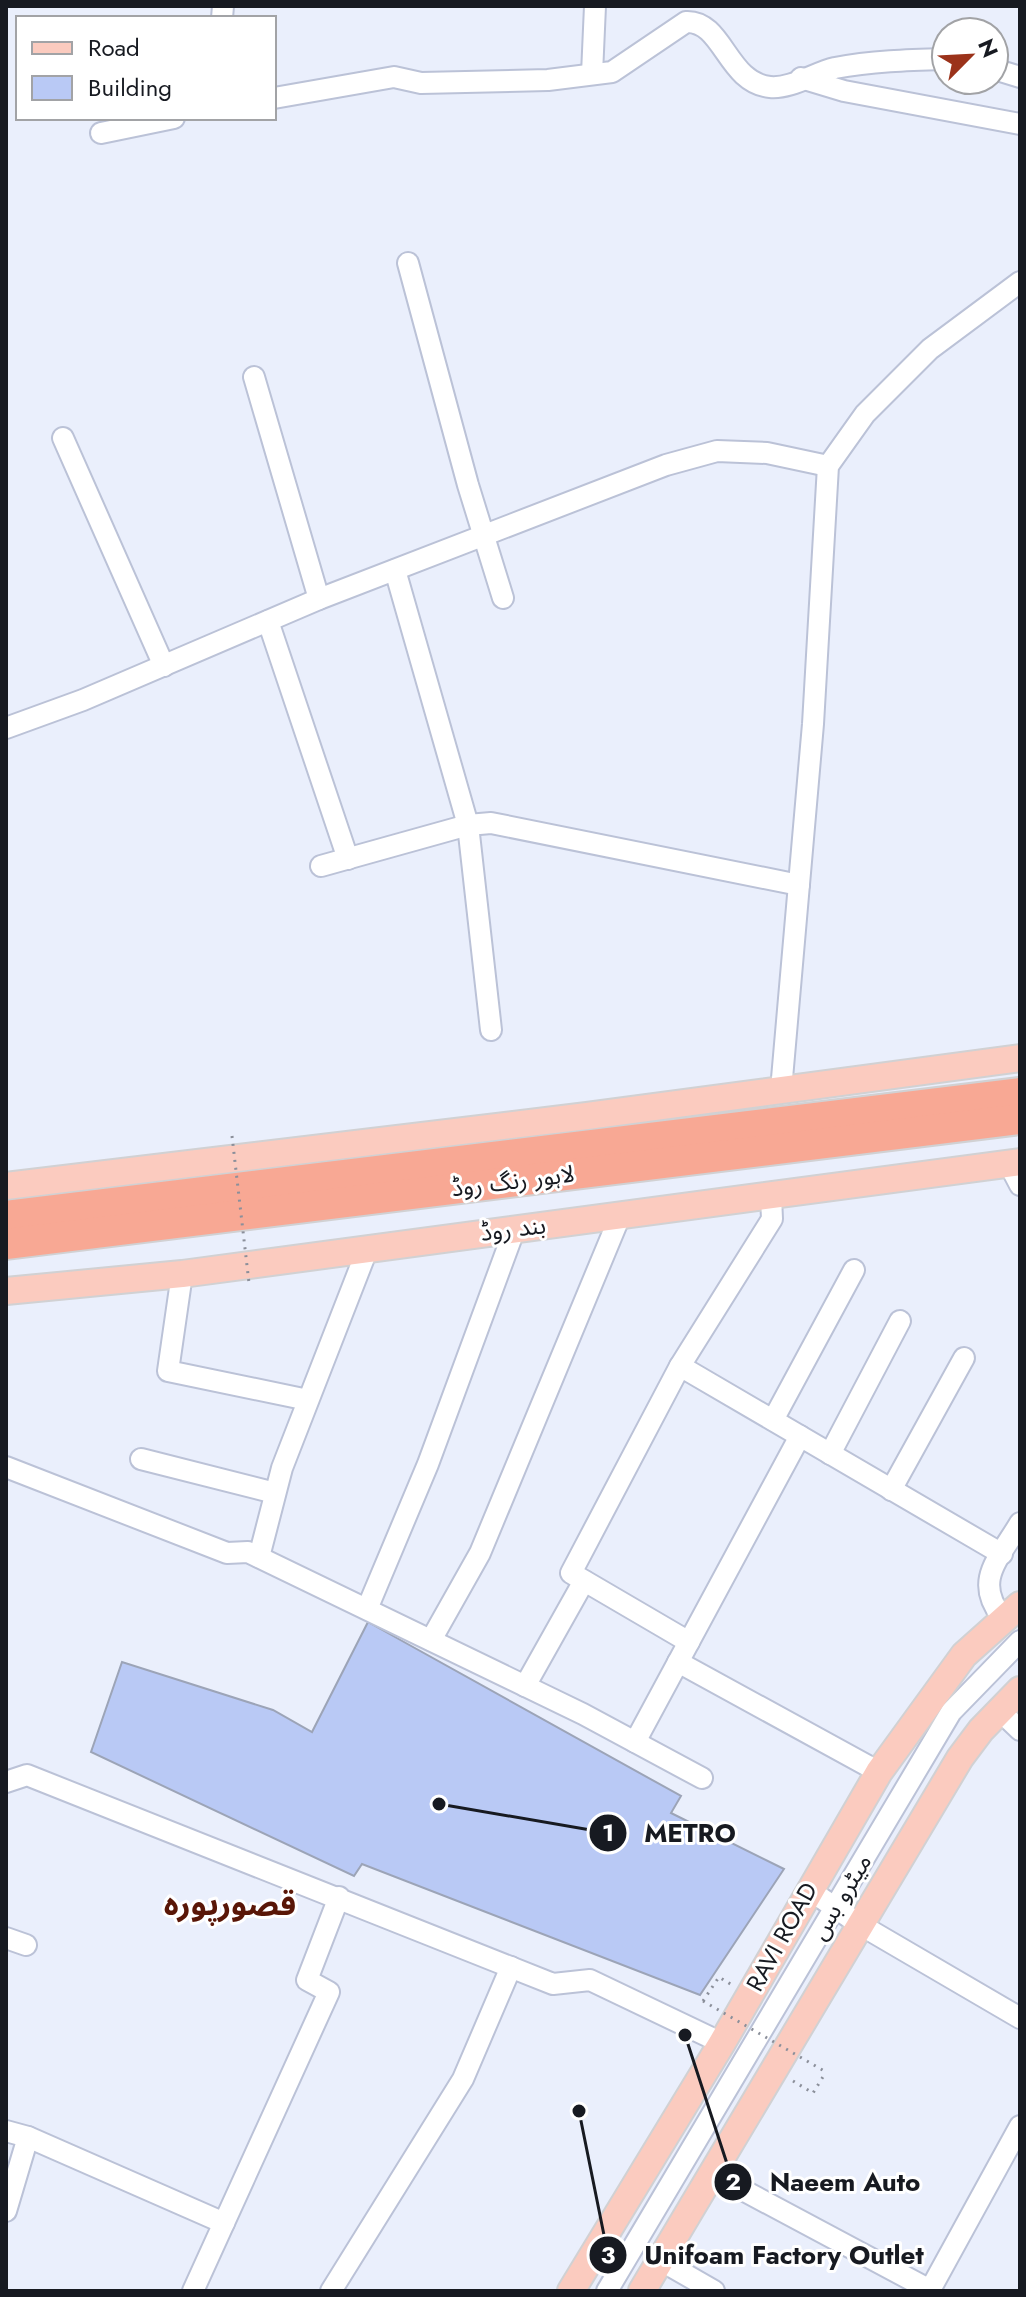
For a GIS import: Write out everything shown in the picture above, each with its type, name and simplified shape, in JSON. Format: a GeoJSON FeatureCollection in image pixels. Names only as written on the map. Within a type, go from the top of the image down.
{"type":"FeatureCollection","features":[{"type":"Feature","properties":{"kind":"highway","name":"لاہور رنگ روڈ"},"geometry":{"type":"LineString","coordinates":[[6,1216],[1020,1093]]}},
{"type":"Feature","properties":{"kind":"highway","name":"لاہور رنگ روڈ"},"geometry":{"type":"LineString","coordinates":[[6,1244],[1020,1119]]}},
{"type":"Feature","properties":{"kind":"main road"},"geometry":{"type":"LineString","coordinates":[[6,1186],[1020,1058]]}},
{"type":"Feature","properties":{"kind":"main road","name":"بند روڈ"},"geometry":{"type":"LineString","coordinates":[[6,1291],[182,1274],[515,1228],[1016,1170]]}},
{"type":"Feature","properties":{"kind":"main road","name":"RAVI ROAD"},"geometry":{"type":"LineString","coordinates":[[571,2291],[722,2043],[808,1889],[879,1772],[964,1655],[1011,1611]]}},
{"type":"Feature","properties":{"kind":"main road"},"geometry":{"type":"LineString","coordinates":[[642,2291],[960,1758],[999,1710],[1020,1690]]}},
{"type":"Feature","properties":{"kind":"street"},"geometry":{"type":"LineString","coordinates":[[592,74],[595,6]]}},
{"type":"Feature","properties":{"kind":"street"},"geometry":{"type":"LineString","coordinates":[[276,98],[394,77],[421,83],[548,80],[592,74],[625,66],[656,40],[686,22],[695,22],[706,28],[729,59],[754,83],[771,87],[867,63],[930,60]]}},
{"type":"Feature","properties":{"kind":"street"},"geometry":{"type":"LineString","coordinates":[[801,78],[844,91],[1020,124]]}},
{"type":"Feature","properties":{"kind":"street"},"geometry":{"type":"LineString","coordinates":[[101,133],[164,120]]}},
{"type":"Feature","properties":{"kind":"street"},"geometry":{"type":"LineString","coordinates":[[408,263],[482,536],[503,598]]}},
{"type":"Feature","properties":{"kind":"street"},"geometry":{"type":"LineString","coordinates":[[781,1090],[813,724],[828,466],[865,414],[930,349],[1020,282]]}},
{"type":"Feature","properties":{"kind":"street"},"geometry":{"type":"LineString","coordinates":[[254,377],[319,599]]}},
{"type":"Feature","properties":{"kind":"street"},"geometry":{"type":"LineString","coordinates":[[63,438],[164,666]]}},
{"type":"Feature","properties":{"kind":"street"},"geometry":{"type":"LineString","coordinates":[[6,728],[164,666],[319,599],[666,465],[717,451],[767,453],[828,466]]}},
{"type":"Feature","properties":{"kind":"street"},"geometry":{"type":"LineString","coordinates":[[395,570],[468,825],[491,1030]]}},
{"type":"Feature","properties":{"kind":"street"},"geometry":{"type":"LineString","coordinates":[[268,621],[348,859]]}},
{"type":"Feature","properties":{"kind":"street"},"geometry":{"type":"LineString","coordinates":[[321,866],[468,825],[509,825],[799,885]]}},
{"type":"Feature","properties":{"kind":"street"},"geometry":{"type":"LineString","coordinates":[[689,1642],[571,1573],[680,1366],[772,1219],[771,1197]]}},
{"type":"Feature","properties":{"kind":"street"},"geometry":{"type":"LineString","coordinates":[[431,1640],[480,1553],[620,1216]]}},
{"type":"Feature","properties":{"kind":"street"},"geometry":{"type":"LineString","coordinates":[[367,1609],[428,1464],[515,1228]]}},
{"type":"Feature","properties":{"kind":"street"},"geometry":{"type":"LineString","coordinates":[[259,1557],[275,1493],[367,1250]]}},
{"type":"Feature","properties":{"kind":"street"},"geometry":{"type":"LineString","coordinates":[[773,1420],[854,1270]]}},
{"type":"Feature","properties":{"kind":"street"},"geometry":{"type":"LineString","coordinates":[[182,1274],[168,1371],[308,1400]]}},
{"type":"Feature","properties":{"kind":"street"},"geometry":{"type":"LineString","coordinates":[[830,1454],[900,1321]]}},
{"type":"Feature","properties":{"kind":"street"},"geometry":{"type":"LineString","coordinates":[[891,1490],[964,1358]]}},
{"type":"Feature","properties":{"kind":"street"},"geometry":{"type":"LineString","coordinates":[[680,1366],[1002,1554]]}},
{"type":"Feature","properties":{"kind":"street"},"geometry":{"type":"LineString","coordinates":[[635,1742],[800,1436]]}},
{"type":"Feature","properties":{"kind":"street"},"geometry":{"type":"LineString","coordinates":[[141,1459],[275,1493]]}},
{"type":"Feature","properties":{"kind":"street"},"geometry":{"type":"LineString","coordinates":[[6,1467],[227,1553],[248,1552],[525,1686],[702,1778]]}},
{"type":"Feature","properties":{"kind":"street"},"geometry":{"type":"LineString","coordinates":[[1011,1611],[989,1600],[988,1578],[1020,1523]]}},
{"type":"Feature","properties":{"kind":"street"},"geometry":{"type":"LineString","coordinates":[[525,1686],[584,1581]]}},
{"type":"Feature","properties":{"kind":"street","name":"میٹرو بس"},"geometry":{"type":"LineString","coordinates":[[607,2291],[951,1712],[1020,1641]]}},
{"type":"Feature","properties":{"kind":"street"},"geometry":{"type":"LineString","coordinates":[[678,1662],[879,1772]]}},
{"type":"Feature","properties":{"kind":"street"},"geometry":{"type":"LineString","coordinates":[[999,1710],[1020,1730]]}},
{"type":"Feature","properties":{"kind":"street"},"geometry":{"type":"LineString","coordinates":[[6,1782],[27,1775],[553,1984],[590,1980],[722,2043]]}},
{"type":"Feature","properties":{"kind":"street"},"geometry":{"type":"LineString","coordinates":[[808,1889],[859,1924],[1020,2018]]}},
{"type":"Feature","properties":{"kind":"street"},"geometry":{"type":"LineString","coordinates":[[193,2291],[329,1992],[307,1980],[339,1897]]}},
{"type":"Feature","properties":{"kind":"street"},"geometry":{"type":"LineString","coordinates":[[6,1938],[26,1945]]}},
{"type":"Feature","properties":{"kind":"street"},"geometry":{"type":"LineString","coordinates":[[331,2291],[463,2079],[511,1967]]}},
{"type":"Feature","properties":{"kind":"street"},"geometry":{"type":"LineString","coordinates":[[711,2173],[931,2290],[1020,2126]]}},
{"type":"Feature","properties":{"kind":"street"},"geometry":{"type":"LineString","coordinates":[[6,2131],[28,2137],[224,2223]]}},
{"type":"Feature","properties":{"kind":"street"},"geometry":{"type":"LineString","coordinates":[[6,2211],[28,2137]]}},
{"type":"Feature","properties":{"kind":"street"},"geometry":{"type":"LineString","coordinates":[[660,2260],[714,2291]]}},
{"type":"Feature","properties":{"kind":"path"},"geometry":{"type":"LineString","coordinates":[[232,1136],[249,1283]]}},
{"type":"Feature","properties":{"kind":"path"},"geometry":{"type":"LineString","coordinates":[[719,1977],[703,2001],[826,2072],[813,2093]]}},
{"type":"Feature","properties":{"kind":"building"},"geometry":{"type":"Polygon","coordinates":[[[368,1622],[681,1796],[671,1813],[784,1869],[700,1995],[362,1864],[354,1876],[91,1752],[122,1662],[273,1710],[312,1732],[368,1622]]]}},
{"type":"Feature","properties":{"kind":"place","name":"METRO"},"geometry":{"type":"Point","coordinates":[439,1804]}},
{"type":"Feature","properties":{"kind":"place","name":"Naeem Auto"},"geometry":{"type":"Point","coordinates":[685,2035]}},
{"type":"Feature","properties":{"kind":"place","name":"Unifoam Factory Outlet"},"geometry":{"type":"Point","coordinates":[579,2111]}},
{"type":"Feature","properties":{"kind":"district","name":"قصورپورہ"},"geometry":{"type":"Point","coordinates":[230,1904]}}]}
